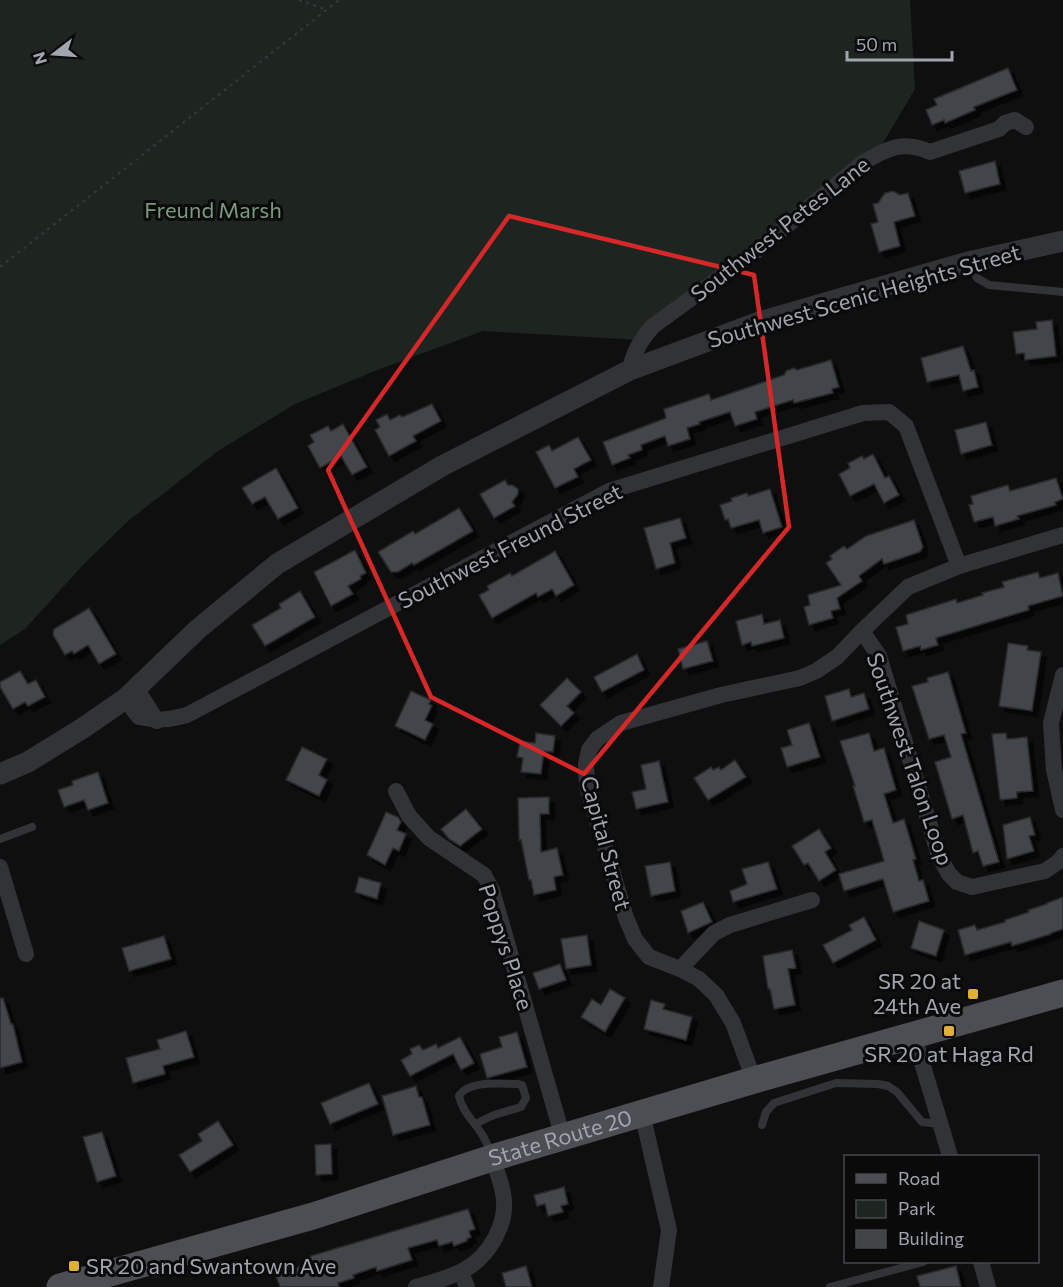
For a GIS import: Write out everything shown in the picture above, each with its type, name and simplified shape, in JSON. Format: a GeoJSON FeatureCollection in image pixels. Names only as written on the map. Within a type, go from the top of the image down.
{"type":"FeatureCollection","features":[{"type":"Feature","properties":{"kind":"main road","name":"State Route 20"},"geometry":{"type":"LineString","coordinates":[[60,1287],[313,1216],[492,1158],[754,1080],[1063,993]]}},
{"type":"Feature","properties":{"kind":"street","name":"Southwest Petes Lane"},"geometry":{"type":"LineString","coordinates":[[630,370],[632,357],[640,340],[653,326],[750,255],[864,162],[876,155],[905,146],[915,146],[930,153],[999,129],[1005,123],[1015,120],[1026,127]]}},
{"type":"Feature","properties":{"kind":"street","name":"Southwest Scenic Heights Street"},"geometry":{"type":"LineString","coordinates":[[0,774],[27,762],[83,728],[130,694],[198,629],[277,564],[442,466],[630,370],[759,322],[968,262],[1063,241]]}},
{"type":"Feature","properties":{"kind":"street","name":"Southwest Freund Street"},"geometry":{"type":"LineString","coordinates":[[130,694],[157,721],[188,715],[609,491],[862,413],[889,412],[906,426],[959,566]]}},
{"type":"Feature","properties":{"kind":"street","name":"Capital Street"},"geometry":{"type":"LineString","coordinates":[[754,1080],[725,1007],[716,995],[699,979],[649,957],[635,939],[626,918],[587,786],[586,764],[589,750],[597,739],[621,723],[721,695],[800,678],[816,671],[837,657],[908,587],[959,566],[1063,535]]}},
{"type":"Feature","properties":{"kind":"street","name":"Southwest Talon Loop"},"geometry":{"type":"LineString","coordinates":[[862,631],[879,656],[939,856],[949,874],[957,882],[972,887],[1045,871],[1059,862],[1063,856]]}},
{"type":"Feature","properties":{"kind":"street"},"geometry":{"type":"LineString","coordinates":[[1063,675],[1051,723],[1054,770],[1063,810]]}},
{"type":"Feature","properties":{"kind":"street","name":"Poppys Place"},"geometry":{"type":"LineString","coordinates":[[396,791],[408,816],[429,838],[484,875],[492,890],[563,1138]]}},
{"type":"Feature","properties":{"kind":"street"},"geometry":{"type":"LineString","coordinates":[[0,867],[26,954]]}},
{"type":"Feature","properties":{"kind":"street"},"geometry":{"type":"LineString","coordinates":[[680,969],[714,933],[730,925],[812,900]]}},
{"type":"Feature","properties":{"kind":"street"},"geometry":{"type":"LineString","coordinates":[[914,1036],[950,1155]]}},
{"type":"Feature","properties":{"kind":"street"},"geometry":{"type":"LineString","coordinates":[[642,1113],[669,1230],[661,1287]]}},
{"type":"Feature","properties":{"kind":"street"},"geometry":{"type":"LineString","coordinates":[[416,1287],[464,1279],[488,1249],[502,1225],[504,1195],[492,1158]]}},
{"type":"Feature","properties":{"kind":"street"},"geometry":{"type":"LineString","coordinates":[[981,1263],[988,1287]]}},
{"type":"Feature","properties":{"kind":"lane"},"geometry":{"type":"LineString","coordinates":[[968,262],[977,278],[989,285],[1063,292]]}},
{"type":"Feature","properties":{"kind":"lane"},"geometry":{"type":"LineString","coordinates":[[0,839],[32,827]]}},
{"type":"Feature","properties":{"kind":"lane"},"geometry":{"type":"LineString","coordinates":[[762,1125],[766,1112],[774,1103],[836,1083],[888,1086],[897,1092],[922,1122],[940,1124]]}},
{"type":"Feature","properties":{"kind":"lane"},"geometry":{"type":"LineString","coordinates":[[475,1124],[494,1115],[521,1107],[526,1098],[522,1085],[476,1086],[462,1092],[459,1096],[460,1103],[483,1136],[492,1158]]}},
{"type":"Feature","properties":{"kind":"lane"},"geometry":{"type":"LineString","coordinates":[[830,1287],[919,1263]]}},
{"type":"Feature","properties":{"kind":"path"},"geometry":{"type":"LineString","coordinates":[[299,0],[327,10]]}},
{"type":"Feature","properties":{"kind":"path"},"geometry":{"type":"LineString","coordinates":[[0,267],[339,0]]}},
{"type":"Feature","properties":{"kind":"highlighted area"},"geometry":{"type":"Polygon","coordinates":[[[509,216],[754,275],[789,527],[584,774],[431,697],[328,470],[509,216]]]}},
{"type":"Feature","properties":{"kind":"green space","name":"Freund Marsh"},"geometry":{"type":"Polygon","coordinates":[[[0,0],[910,0],[915,89],[876,155],[640,340],[483,331],[380,369],[295,404],[218,451],[128,521],[82,566],[25,629],[0,645],[0,0]]]}},
{"type":"Feature","properties":{"kind":"building"},"geometry":{"type":"Polygon","coordinates":[[[1008,68],[1017,90],[974,107],[975,110],[945,123],[944,120],[932,125],[926,110],[937,105],[934,99],[1008,68]]]}},
{"type":"Feature","properties":{"kind":"building"},"geometry":{"type":"Polygon","coordinates":[[[995,161],[1000,184],[965,193],[959,171],[995,161]]]}},
{"type":"Feature","properties":{"kind":"building"},"geometry":{"type":"Polygon","coordinates":[[[893,191],[900,195],[908,193],[915,216],[894,222],[900,246],[879,252],[871,224],[878,222],[873,204],[878,203],[885,193],[893,191]]]}},
{"type":"Feature","properties":{"kind":"building"},"geometry":{"type":"Polygon","coordinates":[[[1052,320],[1056,356],[1025,360],[1024,353],[1016,354],[1013,332],[1037,329],[1036,322],[1052,320]]]}},
{"type":"Feature","properties":{"kind":"building"},"geometry":{"type":"Polygon","coordinates":[[[963,346],[971,371],[974,370],[978,387],[963,391],[959,375],[927,382],[921,358],[963,346]]]}},
{"type":"Feature","properties":{"kind":"building"},"geometry":{"type":"Polygon","coordinates":[[[831,360],[839,387],[832,389],[833,393],[794,403],[793,400],[755,412],[757,419],[735,426],[730,412],[699,422],[700,424],[687,428],[690,439],[668,446],[665,436],[641,445],[642,450],[612,465],[603,442],[666,418],[664,409],[709,394],[711,400],[784,375],[786,371],[794,368],[797,370],[831,360]]]}},
{"type":"Feature","properties":{"kind":"building"},"geometry":{"type":"Polygon","coordinates":[[[432,404],[441,421],[413,436],[416,441],[389,456],[375,430],[380,427],[376,420],[387,414],[390,420],[400,415],[402,417],[432,404]]]}},
{"type":"Feature","properties":{"kind":"building"},"geometry":{"type":"Polygon","coordinates":[[[986,422],[992,445],[961,454],[955,430],[986,422]]]}},
{"type":"Feature","properties":{"kind":"building"},"geometry":{"type":"Polygon","coordinates":[[[343,424],[367,467],[352,475],[341,456],[320,468],[308,446],[314,442],[310,435],[328,426],[331,431],[343,424]]]}},
{"type":"Feature","properties":{"kind":"building"},"geometry":{"type":"Polygon","coordinates":[[[578,437],[591,460],[574,469],[578,477],[555,488],[536,452],[549,445],[552,451],[578,437]]]}},
{"type":"Feature","properties":{"kind":"building"},"geometry":{"type":"Polygon","coordinates":[[[873,454],[885,478],[889,476],[899,495],[884,503],[874,484],[850,496],[839,474],[850,468],[848,463],[862,456],[864,459],[873,454]]]}},
{"type":"Feature","properties":{"kind":"building"},"geometry":{"type":"Polygon","coordinates":[[[276,468],[298,508],[278,519],[265,497],[252,504],[242,488],[276,468]]]}},
{"type":"Feature","properties":{"kind":"building"},"geometry":{"type":"Polygon","coordinates":[[[1056,478],[1063,499],[1055,502],[1056,505],[1017,516],[1019,519],[995,526],[993,517],[974,522],[969,505],[973,504],[971,496],[1008,485],[1010,491],[1056,478]]]}},
{"type":"Feature","properties":{"kind":"building"},"geometry":{"type":"Polygon","coordinates":[[[505,480],[508,485],[518,489],[518,494],[512,502],[515,506],[494,518],[480,494],[505,480]]]}},
{"type":"Feature","properties":{"kind":"building"},"geometry":{"type":"Polygon","coordinates":[[[770,489],[782,527],[763,533],[759,520],[731,528],[728,519],[725,520],[720,505],[732,501],[731,498],[747,493],[748,496],[770,489]]]}},
{"type":"Feature","properties":{"kind":"building"},"geometry":{"type":"Polygon","coordinates":[[[459,508],[473,531],[414,565],[412,563],[398,572],[391,572],[378,552],[413,531],[415,534],[459,508]]]}},
{"type":"Feature","properties":{"kind":"building"},"geometry":{"type":"Polygon","coordinates":[[[680,518],[686,538],[670,543],[675,563],[656,569],[644,528],[680,518]]]}},
{"type":"Feature","properties":{"kind":"building"},"geometry":{"type":"Polygon","coordinates":[[[914,520],[923,547],[920,552],[884,564],[882,559],[859,576],[862,581],[837,598],[840,609],[831,611],[833,618],[809,625],[804,607],[810,605],[808,595],[841,585],[826,563],[832,559],[830,556],[844,546],[847,549],[866,536],[914,520]]]}},
{"type":"Feature","properties":{"kind":"building"},"geometry":{"type":"Polygon","coordinates":[[[355,550],[366,573],[360,576],[361,579],[348,586],[353,594],[331,606],[314,572],[355,550]]]}},
{"type":"Feature","properties":{"kind":"building"},"geometry":{"type":"Polygon","coordinates":[[[555,551],[574,585],[556,596],[552,589],[538,597],[536,593],[492,618],[479,595],[489,590],[487,586],[510,573],[512,576],[555,551]]]}},
{"type":"Feature","properties":{"kind":"building"},"geometry":{"type":"Polygon","coordinates":[[[1038,572],[1040,578],[1058,573],[1063,596],[1028,606],[1029,610],[936,638],[938,645],[921,650],[920,646],[903,651],[896,627],[908,624],[906,615],[956,599],[957,603],[983,595],[982,593],[1004,587],[1002,582],[1038,572]]]}},
{"type":"Feature","properties":{"kind":"building"},"geometry":{"type":"Polygon","coordinates":[[[300,591],[315,617],[265,646],[252,625],[281,608],[279,604],[300,591]]]}},
{"type":"Feature","properties":{"kind":"building"},"geometry":{"type":"Polygon","coordinates":[[[89,608],[116,654],[99,664],[88,645],[74,654],[72,651],[65,655],[53,635],[54,629],[89,608]]]}},
{"type":"Feature","properties":{"kind":"building"},"geometry":{"type":"Polygon","coordinates":[[[762,614],[764,624],[780,620],[784,638],[752,646],[751,642],[742,645],[736,621],[762,614]]]}},
{"type":"Feature","properties":{"kind":"building"},"geometry":{"type":"Polygon","coordinates":[[[707,641],[713,661],[683,669],[678,649],[707,641]]]}},
{"type":"Feature","properties":{"kind":"building"},"geometry":{"type":"Polygon","coordinates":[[[1008,643],[1028,646],[1027,650],[1041,652],[1032,711],[999,706],[1008,643]]]}},
{"type":"Feature","properties":{"kind":"building"},"geometry":{"type":"Polygon","coordinates":[[[637,654],[644,670],[602,692],[594,677],[637,654]]]}},
{"type":"Feature","properties":{"kind":"building"},"geometry":{"type":"Polygon","coordinates":[[[20,671],[28,684],[36,680],[45,697],[28,706],[25,702],[13,709],[0,687],[0,682],[20,671]]]}},
{"type":"Feature","properties":{"kind":"building"},"geometry":{"type":"Polygon","coordinates":[[[948,672],[966,733],[961,734],[999,862],[983,866],[978,851],[973,853],[963,815],[952,819],[935,762],[951,757],[944,735],[929,739],[912,686],[928,682],[927,678],[948,672]]]}},
{"type":"Feature","properties":{"kind":"building"},"geometry":{"type":"Polygon","coordinates":[[[567,678],[581,692],[567,706],[574,713],[561,726],[540,705],[567,678]]]}},
{"type":"Feature","properties":{"kind":"building"},"geometry":{"type":"Polygon","coordinates":[[[849,689],[851,697],[864,693],[869,709],[832,721],[825,696],[849,689]]]}},
{"type":"Feature","properties":{"kind":"building"},"geometry":{"type":"Polygon","coordinates":[[[411,691],[431,700],[429,704],[432,706],[425,720],[433,724],[425,740],[395,726],[411,691]]]}},
{"type":"Feature","properties":{"kind":"building"},"geometry":{"type":"Polygon","coordinates":[[[809,723],[820,757],[787,767],[781,748],[792,745],[787,730],[809,723]]]}},
{"type":"Feature","properties":{"kind":"building"},"geometry":{"type":"Polygon","coordinates":[[[536,733],[555,736],[553,752],[544,751],[541,774],[521,772],[523,758],[517,757],[520,741],[535,743],[536,733]]]}},
{"type":"Feature","properties":{"kind":"building"},"geometry":{"type":"Polygon","coordinates":[[[869,733],[874,751],[884,748],[896,790],[884,794],[893,823],[904,819],[916,859],[913,860],[919,881],[923,880],[929,901],[893,912],[883,879],[844,891],[839,874],[884,861],[872,820],[864,822],[840,741],[869,733]]]}},
{"type":"Feature","properties":{"kind":"building"},"geometry":{"type":"Polygon","coordinates":[[[1006,733],[1007,739],[1027,737],[1033,791],[1017,792],[1017,798],[1000,800],[992,734],[1006,733]]]}},
{"type":"Feature","properties":{"kind":"building"},"geometry":{"type":"Polygon","coordinates":[[[302,747],[327,759],[319,775],[327,780],[319,796],[286,780],[302,747]]]}},
{"type":"Feature","properties":{"kind":"building"},"geometry":{"type":"Polygon","coordinates":[[[735,760],[746,777],[708,800],[694,778],[711,767],[713,770],[719,767],[721,770],[735,760]]]}},
{"type":"Feature","properties":{"kind":"building"},"geometry":{"type":"Polygon","coordinates":[[[659,761],[668,802],[636,809],[632,792],[646,789],[641,765],[659,761]]]}},
{"type":"Feature","properties":{"kind":"building"},"geometry":{"type":"Polygon","coordinates":[[[98,772],[108,803],[88,810],[84,800],[64,807],[58,790],[73,785],[72,781],[98,772]]]}},
{"type":"Feature","properties":{"kind":"building"},"geometry":{"type":"Polygon","coordinates":[[[549,797],[549,814],[540,814],[541,852],[557,848],[563,875],[554,877],[556,890],[534,895],[521,840],[519,840],[518,798],[549,797]]]}},
{"type":"Feature","properties":{"kind":"building"},"geometry":{"type":"Polygon","coordinates":[[[466,809],[482,829],[460,846],[449,839],[441,829],[466,809]]]}},
{"type":"Feature","properties":{"kind":"building"},"geometry":{"type":"Polygon","coordinates":[[[386,812],[398,817],[401,822],[397,830],[406,834],[399,851],[393,848],[385,865],[367,855],[386,812]]]}},
{"type":"Feature","properties":{"kind":"building"},"geometry":{"type":"Polygon","coordinates":[[[1030,817],[1035,835],[1029,836],[1034,851],[1007,859],[1003,825],[1030,817]]]}},
{"type":"Feature","properties":{"kind":"building"},"geometry":{"type":"Polygon","coordinates":[[[819,829],[831,848],[825,852],[836,870],[819,881],[808,863],[804,865],[792,846],[819,829]]]}},
{"type":"Feature","properties":{"kind":"building"},"geometry":{"type":"Polygon","coordinates":[[[670,862],[675,891],[651,896],[645,866],[670,862]]]}},
{"type":"Feature","properties":{"kind":"building"},"geometry":{"type":"Polygon","coordinates":[[[768,862],[777,889],[733,902],[730,891],[747,884],[742,869],[768,862]]]}},
{"type":"Feature","properties":{"kind":"building"},"geometry":{"type":"Polygon","coordinates":[[[359,877],[381,883],[377,899],[355,892],[359,877]]]}},
{"type":"Feature","properties":{"kind":"building"},"geometry":{"type":"Polygon","coordinates":[[[1063,897],[1063,929],[1012,946],[1011,942],[965,955],[958,930],[975,925],[977,930],[1005,922],[1005,920],[1029,912],[1028,910],[1063,897]]]}},
{"type":"Feature","properties":{"kind":"building"},"geometry":{"type":"Polygon","coordinates":[[[703,902],[712,922],[688,933],[681,911],[703,902]]]}},
{"type":"Feature","properties":{"kind":"building"},"geometry":{"type":"Polygon","coordinates":[[[864,917],[876,940],[833,963],[823,945],[852,930],[849,925],[864,917]]]}},
{"type":"Feature","properties":{"kind":"building"},"geometry":{"type":"Polygon","coordinates":[[[919,921],[944,930],[936,956],[911,948],[919,921]]]}},
{"type":"Feature","properties":{"kind":"building"},"geometry":{"type":"Polygon","coordinates":[[[587,935],[591,965],[566,969],[561,939],[587,935]]]}},
{"type":"Feature","properties":{"kind":"building"},"geometry":{"type":"Polygon","coordinates":[[[164,936],[171,959],[129,971],[122,948],[164,936]]]}},
{"type":"Feature","properties":{"kind":"building"},"geometry":{"type":"Polygon","coordinates":[[[792,950],[796,968],[788,969],[795,1005],[774,1009],[770,989],[768,989],[763,956],[792,950]]]}},
{"type":"Feature","properties":{"kind":"building"},"geometry":{"type":"Polygon","coordinates":[[[560,964],[566,980],[539,989],[533,973],[560,964]]]}},
{"type":"Feature","properties":{"kind":"building"},"geometry":{"type":"Polygon","coordinates":[[[610,989],[625,998],[605,1032],[581,1017],[592,999],[601,1005],[610,989]]]}},
{"type":"Feature","properties":{"kind":"building"},"geometry":{"type":"Polygon","coordinates":[[[0,998],[3,998],[11,1024],[13,1024],[22,1062],[0,1068],[0,998]]]}},
{"type":"Feature","properties":{"kind":"building"},"geometry":{"type":"Polygon","coordinates":[[[651,1000],[665,1004],[663,1009],[692,1017],[686,1040],[644,1029],[651,1000]]]}},
{"type":"Feature","properties":{"kind":"building"},"geometry":{"type":"Polygon","coordinates":[[[186,1031],[194,1057],[163,1066],[165,1074],[133,1083],[126,1058],[160,1049],[157,1040],[186,1031]]]}},
{"type":"Feature","properties":{"kind":"building"},"geometry":{"type":"Polygon","coordinates":[[[517,1032],[527,1067],[487,1078],[480,1054],[502,1047],[499,1037],[517,1032]]]}},
{"type":"Feature","properties":{"kind":"building"},"geometry":{"type":"Polygon","coordinates":[[[460,1037],[474,1063],[461,1070],[453,1054],[410,1076],[401,1060],[412,1054],[410,1049],[419,1045],[423,1050],[436,1044],[438,1048],[460,1037]]]}},
{"type":"Feature","properties":{"kind":"building"},"geometry":{"type":"Polygon","coordinates":[[[369,1083],[378,1104],[330,1124],[321,1103],[369,1083]]]}},
{"type":"Feature","properties":{"kind":"building"},"geometry":{"type":"Polygon","coordinates":[[[416,1086],[419,1097],[422,1097],[430,1125],[393,1135],[382,1096],[416,1086]]]}},
{"type":"Feature","properties":{"kind":"building"},"geometry":{"type":"Polygon","coordinates":[[[218,1121],[233,1145],[190,1172],[179,1155],[202,1141],[198,1134],[218,1121]]]}},
{"type":"Feature","properties":{"kind":"building"},"geometry":{"type":"Polygon","coordinates":[[[102,1132],[116,1176],[97,1182],[83,1137],[102,1132]]]}},
{"type":"Feature","properties":{"kind":"building"},"geometry":{"type":"Polygon","coordinates":[[[331,1144],[332,1174],[316,1175],[315,1145],[331,1144]]]}},
{"type":"Feature","properties":{"kind":"building"},"geometry":{"type":"Polygon","coordinates":[[[564,1187],[568,1204],[561,1206],[563,1212],[548,1216],[545,1204],[537,1206],[534,1195],[564,1187]]]}},
{"type":"Feature","properties":{"kind":"building"},"geometry":{"type":"Polygon","coordinates":[[[468,1209],[475,1229],[469,1231],[471,1237],[467,1241],[454,1246],[452,1242],[439,1246],[437,1240],[408,1248],[412,1260],[377,1271],[376,1267],[353,1275],[354,1278],[338,1283],[339,1287],[280,1287],[275,1274],[306,1265],[304,1258],[468,1209]]]}},
{"type":"Feature","properties":{"kind":"building"},"geometry":{"type":"Polygon","coordinates":[[[526,1266],[532,1287],[506,1287],[502,1273],[526,1266]]]}},
{"type":"Feature","properties":{"kind":"building"},"geometry":{"type":"Polygon","coordinates":[[[956,1266],[961,1287],[920,1287],[917,1276],[956,1266]]]}},
{"type":"Feature","properties":{"kind":"place","name":"SR 20 at 24th Ave"},"geometry":{"type":"Point","coordinates":[973,994]}},
{"type":"Feature","properties":{"kind":"place","name":"SR 20 at Haga Rd"},"geometry":{"type":"Point","coordinates":[949,1031]}},
{"type":"Feature","properties":{"kind":"place","name":"SR 20 and Swantown Ave"},"geometry":{"type":"Point","coordinates":[74,1266]}}]}
